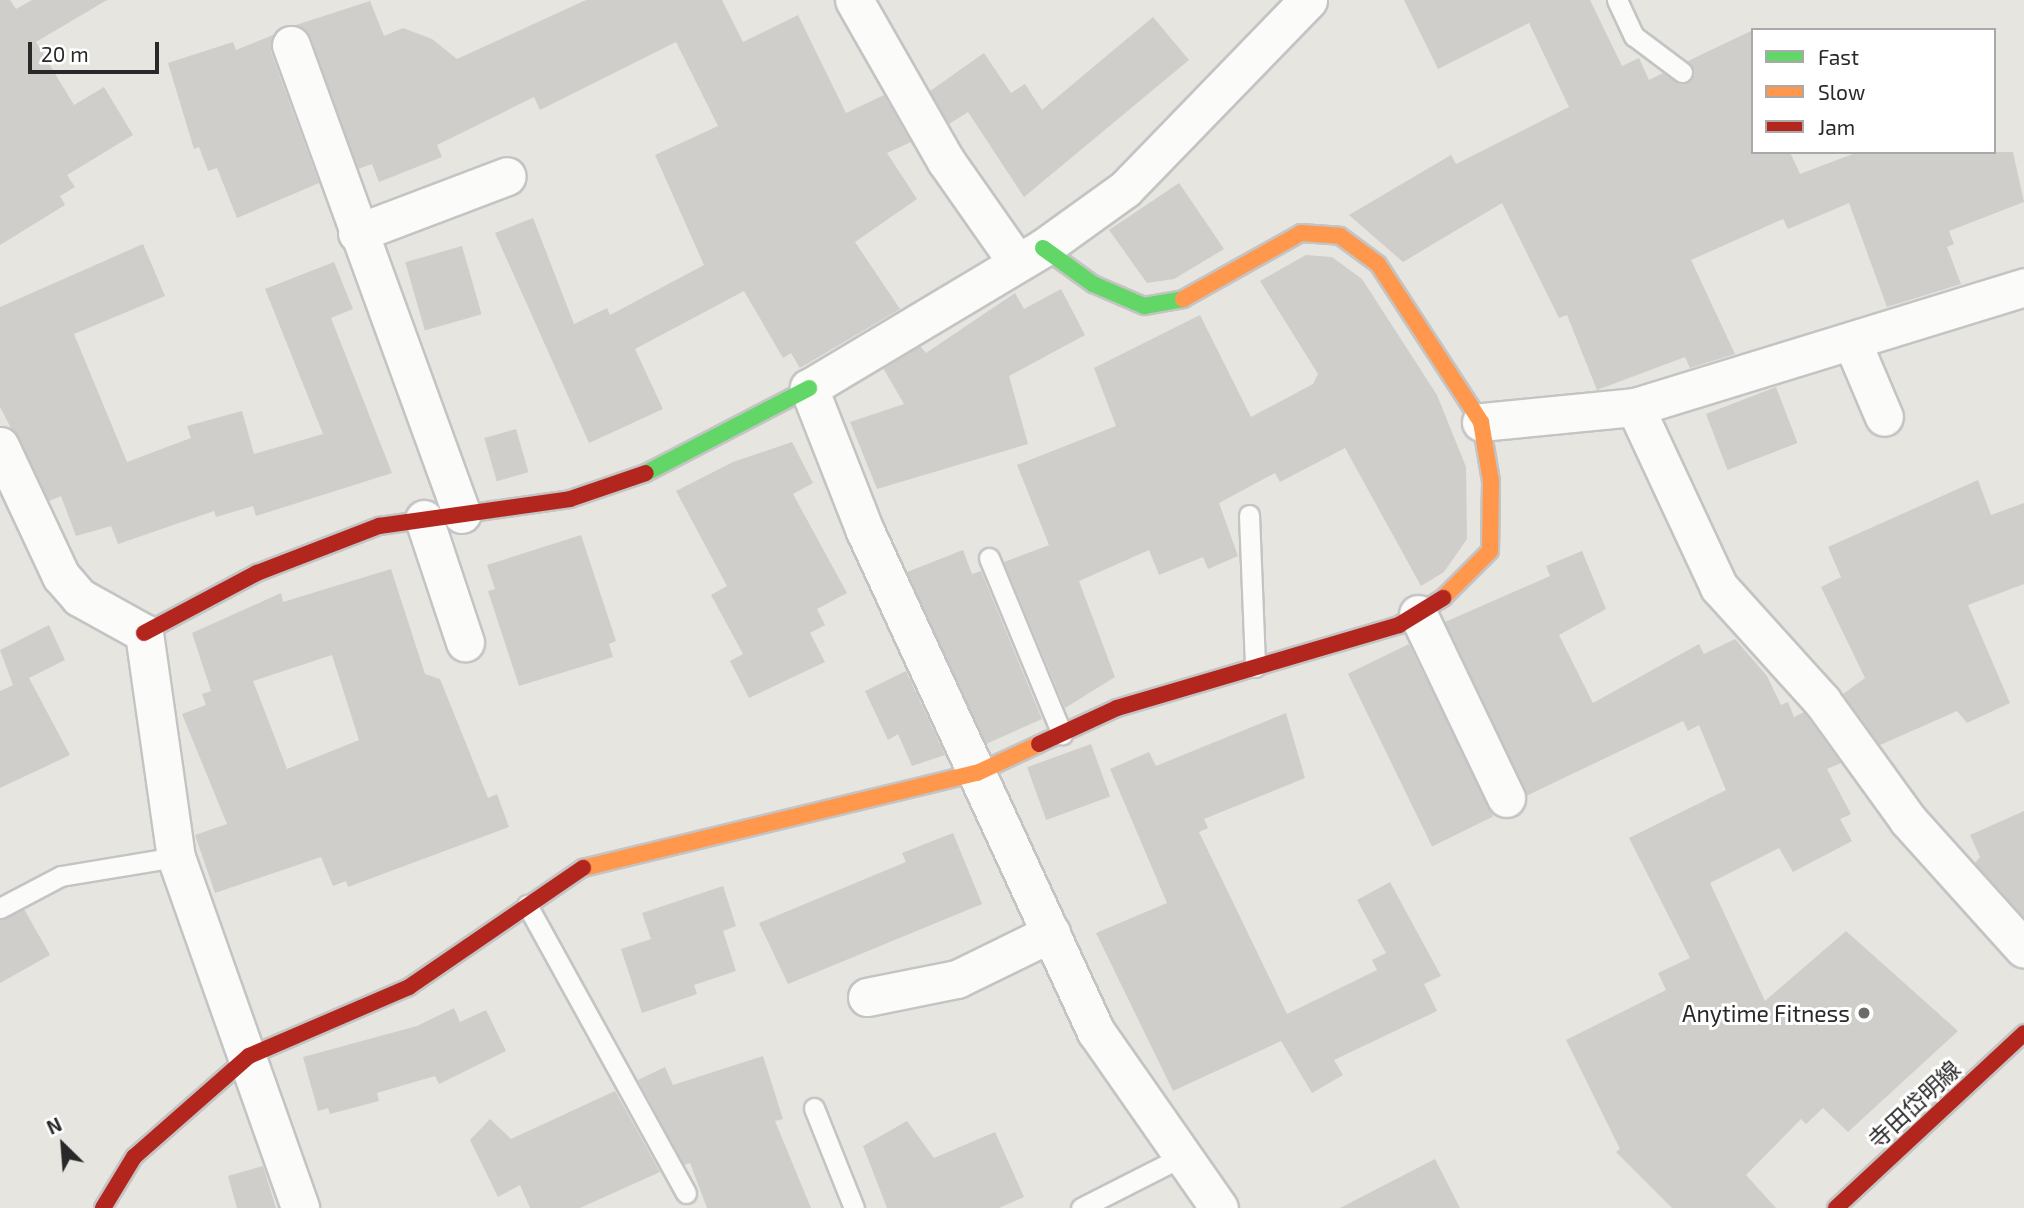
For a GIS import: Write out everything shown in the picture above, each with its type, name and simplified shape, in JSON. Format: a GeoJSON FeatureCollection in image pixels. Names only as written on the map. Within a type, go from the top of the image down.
{"type":"FeatureCollection","features":[{"type":"Feature","properties":{"kind":"street"},"geometry":{"type":"LineString","coordinates":[[103,1208],[134,1157],[248,1056],[408,986],[578,869],[976,773],[1117,708],[1418,614],[1458,589],[1490,551],[1490,481],[1481,422],[1378,264],[1340,236],[1301,233],[1181,300],[1144,306],[1029,255],[946,162],[854,0]]}},
{"type":"Feature","properties":{"kind":"street"},"geometry":{"type":"LineString","coordinates":[[144,633],[257,573],[379,526],[570,499],[646,472],[809,388],[1029,255],[1125,189],[1175,142],[1308,0]]}},
{"type":"Feature","properties":{"kind":"street"},"geometry":{"type":"LineString","coordinates":[[291,45],[461,514]]}},
{"type":"Feature","properties":{"kind":"street"},"geometry":{"type":"LineString","coordinates":[[357,233],[507,176]]}},
{"type":"Feature","properties":{"kind":"street"},"geometry":{"type":"LineString","coordinates":[[1481,422],[1635,407],[1853,344],[2024,287]]}},
{"type":"Feature","properties":{"kind":"street"},"geometry":{"type":"LineString","coordinates":[[1853,344],[1884,417]]}},
{"type":"Feature","properties":{"kind":"street"},"geometry":{"type":"LineString","coordinates":[[809,388],[865,531],[1096,1032],[1219,1208]]}},
{"type":"Feature","properties":{"kind":"street"},"geometry":{"type":"LineString","coordinates":[[1635,407],[1719,587],[1822,701],[1908,820],[2024,949]]}},
{"type":"Feature","properties":{"kind":"street"},"geometry":{"type":"LineString","coordinates":[[0,446],[61,576],[79,597],[144,633]]}},
{"type":"Feature","properties":{"kind":"street"},"geometry":{"type":"LineString","coordinates":[[424,519],[465,642]]}},
{"type":"Feature","properties":{"kind":"street"},"geometry":{"type":"LineString","coordinates":[[1418,614],[1506,798]]}},
{"type":"Feature","properties":{"kind":"street"},"geometry":{"type":"LineString","coordinates":[[144,633],[176,857],[300,1208]]}},
{"type":"Feature","properties":{"kind":"street"},"geometry":{"type":"LineString","coordinates":[[867,998],[957,979],[1051,933]]}},
{"type":"Feature","properties":{"kind":"street","name":"寺田岱明線"},"geometry":{"type":"LineString","coordinates":[[1836,1208],[2024,1033]]}},
{"type":"Feature","properties":{"kind":"lane"},"geometry":{"type":"LineString","coordinates":[[1617,0],[1634,36],[1682,72]]}},
{"type":"Feature","properties":{"kind":"lane"},"geometry":{"type":"LineString","coordinates":[[1249,515],[1255,667]]}},
{"type":"Feature","properties":{"kind":"lane"},"geometry":{"type":"LineString","coordinates":[[989,558],[1062,734]]}},
{"type":"Feature","properties":{"kind":"lane"},"geometry":{"type":"LineString","coordinates":[[0,908],[61,876],[176,857]]}},
{"type":"Feature","properties":{"kind":"lane"},"geometry":{"type":"LineString","coordinates":[[527,905],[686,1193]]}},
{"type":"Feature","properties":{"kind":"lane"},"geometry":{"type":"LineString","coordinates":[[814,1108],[853,1208]]}},
{"type":"Feature","properties":{"kind":"lane"},"geometry":{"type":"LineString","coordinates":[[1082,1208],[1183,1156]]}},
{"type":"Feature","properties":{"kind":"building"},"geometry":{"type":"Polygon","coordinates":[[[0,0],[10,0],[16,9],[32,0],[107,0],[36,42],[74,105],[104,87],[133,135],[67,175],[75,187],[60,196],[65,205],[0,245],[0,0]]]}},
{"type":"Feature","properties":{"kind":"building"},"geometry":{"type":"Polygon","coordinates":[[[586,0],[722,0],[743,42],[798,15],[846,113],[884,95],[911,142],[887,153],[917,199],[855,242],[900,309],[800,368],[791,353],[783,358],[744,291],[635,349],[663,409],[589,443],[495,233],[533,218],[574,324],[607,308],[610,315],[704,265],[655,155],[718,126],[676,42],[540,110],[534,97],[437,145],[442,157],[379,182],[372,164],[358,169],[311,38],[296,25],[370,1],[384,36],[403,28],[432,39],[457,59],[586,0]]]}},
{"type":"Feature","properties":{"kind":"building"},"geometry":{"type":"Polygon","coordinates":[[[1404,0],[1590,0],[1622,66],[1639,58],[1649,80],[1663,73],[1681,84],[1694,74],[1688,61],[1751,31],[1751,154],[1791,154],[1800,174],[1853,154],[2013,152],[2024,202],[1949,231],[1954,244],[1947,247],[1961,284],[1887,307],[1849,203],[1788,229],[1783,219],[1691,260],[1735,354],[1690,368],[1685,357],[1597,390],[1567,315],[1559,318],[1502,203],[1403,262],[1349,215],[1451,155],[1456,164],[1569,107],[1529,23],[1438,69],[1404,0]]]}},
{"type":"Feature","properties":{"kind":"building"},"geometry":{"type":"Polygon","coordinates":[[[1153,17],[1189,60],[1024,197],[968,112],[949,124],[930,91],[984,53],[1011,93],[1025,84],[1042,110],[1153,17]]]}},
{"type":"Feature","properties":{"kind":"building"},"geometry":{"type":"Polygon","coordinates":[[[273,35],[271,52],[319,183],[237,218],[217,168],[208,171],[199,147],[194,149],[168,63],[233,42],[236,50],[273,35]]]}},
{"type":"Feature","properties":{"kind":"building"},"geometry":{"type":"Polygon","coordinates":[[[1179,183],[1224,249],[1174,279],[1147,283],[1109,230],[1179,183]]]}},
{"type":"Feature","properties":{"kind":"building"},"geometry":{"type":"Polygon","coordinates":[[[143,244],[165,296],[74,334],[127,462],[191,438],[187,426],[242,411],[254,454],[323,434],[265,289],[334,262],[353,309],[331,318],[392,473],[256,516],[253,506],[216,517],[214,511],[118,544],[111,526],[76,536],[61,496],[49,501],[0,407],[0,307],[143,244]]]}},
{"type":"Feature","properties":{"kind":"building"},"geometry":{"type":"Polygon","coordinates":[[[462,246],[482,314],[425,331],[405,262],[462,246]]]}},
{"type":"Feature","properties":{"kind":"building"},"geometry":{"type":"Polygon","coordinates":[[[1306,255],[1332,257],[1362,279],[1437,395],[1466,467],[1467,539],[1444,572],[1421,586],[1345,448],[1280,482],[1275,473],[1219,503],[1238,556],[1208,569],[1203,557],[1159,575],[1149,550],[1079,581],[1115,677],[1065,708],[1004,562],[1049,545],[1017,465],[1116,426],[1094,368],[1200,315],[1251,417],[1313,384],[1318,374],[1260,281],[1306,255]]]}},
{"type":"Feature","properties":{"kind":"building"},"geometry":{"type":"Polygon","coordinates":[[[1061,289],[1085,335],[1009,376],[1028,444],[877,489],[850,422],[904,404],[883,368],[920,346],[926,353],[1015,293],[1024,309],[1061,289]]]}},
{"type":"Feature","properties":{"kind":"building"},"geometry":{"type":"Polygon","coordinates":[[[1776,387],[1798,443],[1727,470],[1706,414],[1776,387]]]}},
{"type":"Feature","properties":{"kind":"building"},"geometry":{"type":"Polygon","coordinates":[[[516,429],[528,472],[497,481],[484,438],[516,429]]]}},
{"type":"Feature","properties":{"kind":"building"},"geometry":{"type":"Polygon","coordinates":[[[792,442],[813,483],[793,494],[847,593],[817,609],[825,625],[810,633],[825,662],[749,698],[730,661],[743,654],[711,595],[727,586],[676,491],[733,462],[792,442]]]}},
{"type":"Feature","properties":{"kind":"building"},"geometry":{"type":"Polygon","coordinates":[[[1978,480],[1991,515],[2024,503],[2024,584],[1968,605],[2010,703],[1967,723],[1957,711],[1880,745],[1843,694],[1865,678],[1821,587],[1841,577],[1828,547],[1978,480]]]}},
{"type":"Feature","properties":{"kind":"building"},"geometry":{"type":"Polygon","coordinates":[[[581,535],[616,641],[609,644],[613,657],[519,686],[488,591],[495,589],[487,565],[581,535]]]}},
{"type":"Feature","properties":{"kind":"building"},"geometry":{"type":"Polygon","coordinates":[[[963,550],[972,574],[981,571],[1042,719],[986,744],[907,572],[963,550]]]}},
{"type":"Feature","properties":{"kind":"building"},"geometry":{"type":"Polygon","coordinates":[[[1582,551],[1606,609],[1559,635],[1593,703],[1699,644],[1704,654],[1735,639],[1767,676],[1781,705],[1788,702],[1794,717],[1804,712],[1841,763],[1827,769],[1851,814],[1840,819],[1852,841],[1793,872],[1779,848],[1710,883],[1765,1001],[1846,931],[1958,1031],[1848,1132],[1823,1108],[1806,1124],[1801,1119],[1746,1175],[1776,1208],[1672,1208],[1616,1152],[1620,1149],[1566,1040],[1666,990],[1658,973],[1690,958],[1629,838],[1726,790],[1699,725],[1688,731],[1683,721],[1526,796],[1445,622],[1550,576],[1546,566],[1582,551]]]}},
{"type":"Feature","properties":{"kind":"building"},"geometry":{"type":"Polygon","coordinates":[[[391,569],[425,674],[440,679],[488,798],[497,794],[509,827],[348,887],[346,881],[333,886],[321,857],[215,893],[195,835],[227,824],[182,714],[206,705],[202,694],[211,691],[192,633],[281,593],[283,602],[391,569]],[[332,655],[253,681],[287,769],[359,740],[332,655]]]}},
{"type":"Feature","properties":{"kind":"building"},"geometry":{"type":"Polygon","coordinates":[[[49,625],[65,660],[29,678],[70,755],[0,788],[0,691],[13,685],[0,650],[49,625]]]}},
{"type":"Feature","properties":{"kind":"building"},"geometry":{"type":"Polygon","coordinates":[[[1409,644],[1493,817],[1432,846],[1348,674],[1409,644]]]}},
{"type":"Feature","properties":{"kind":"building"},"geometry":{"type":"Polygon","coordinates":[[[906,671],[945,755],[912,766],[898,734],[888,740],[865,691],[906,671]]]}},
{"type":"Feature","properties":{"kind":"building"},"geometry":{"type":"Polygon","coordinates":[[[1286,713],[1305,778],[1204,819],[1208,828],[1199,832],[1287,1014],[1377,970],[1372,960],[1386,953],[1357,900],[1390,882],[1441,976],[1424,984],[1437,1011],[1334,1060],[1343,1075],[1312,1093],[1281,1041],[1173,1091],[1096,933],[1167,903],[1110,769],[1149,752],[1156,766],[1286,713]]]}},
{"type":"Feature","properties":{"kind":"building"},"geometry":{"type":"Polygon","coordinates":[[[1091,744],[1110,797],[1046,820],[1027,767],[1091,744]]]}},
{"type":"Feature","properties":{"kind":"building"},"geometry":{"type":"Polygon","coordinates":[[[2024,811],[2024,918],[1975,863],[1980,857],[1970,835],[2024,811]]]}},
{"type":"Feature","properties":{"kind":"building"},"geometry":{"type":"Polygon","coordinates":[[[953,833],[982,904],[788,984],[759,923],[906,862],[902,853],[953,833]]]}},
{"type":"Feature","properties":{"kind":"building"},"geometry":{"type":"Polygon","coordinates":[[[723,886],[736,926],[723,931],[736,971],[694,985],[697,994],[642,1013],[621,949],[651,939],[642,913],[723,886]]]}},
{"type":"Feature","properties":{"kind":"building"},"geometry":{"type":"Polygon","coordinates":[[[24,909],[50,955],[0,983],[0,920],[24,909]]]}},
{"type":"Feature","properties":{"kind":"building"},"geometry":{"type":"Polygon","coordinates":[[[454,1008],[460,1022],[486,1010],[506,1051],[439,1084],[435,1076],[377,1093],[379,1101],[330,1114],[328,1108],[318,1111],[303,1057],[417,1026],[454,1008]]]}},
{"type":"Feature","properties":{"kind":"building"},"geometry":{"type":"Polygon","coordinates":[[[763,1056],[783,1119],[775,1121],[811,1208],[707,1208],[690,1163],[684,1165],[638,1080],[665,1067],[673,1085],[763,1056]]]}},
{"type":"Feature","properties":{"kind":"building"},"geometry":{"type":"Polygon","coordinates":[[[615,1091],[660,1172],[580,1208],[530,1208],[520,1185],[498,1197],[470,1140],[490,1119],[511,1139],[615,1091]]]}},
{"type":"Feature","properties":{"kind":"building"},"geometry":{"type":"Polygon","coordinates":[[[907,1121],[934,1158],[995,1132],[1024,1197],[999,1208],[887,1208],[863,1146],[907,1121]]]}},
{"type":"Feature","properties":{"kind":"building"},"geometry":{"type":"Polygon","coordinates":[[[1435,1159],[1460,1208],[1340,1208],[1435,1159]]]}},
{"type":"Feature","properties":{"kind":"building"},"geometry":{"type":"Polygon","coordinates":[[[263,1166],[276,1208],[237,1208],[228,1176],[263,1166]]]}},
{"type":"Feature","properties":{"kind":"traffic: fast"},"geometry":{"type":"LineString","coordinates":[[1043,248],[1093,284],[1144,306],[1183,299]]}},
{"type":"Feature","properties":{"kind":"traffic: fast"},"geometry":{"type":"LineString","coordinates":[[646,473],[809,388]]}},
{"type":"Feature","properties":{"kind":"traffic: slow"},"geometry":{"type":"LineString","coordinates":[[1183,299],[1301,233],[1340,236],[1378,264],[1481,422],[1491,481],[1490,551],[1443,598]]}},
{"type":"Feature","properties":{"kind":"traffic: slow"},"geometry":{"type":"LineString","coordinates":[[583,868],[977,773],[1039,744]]}},
{"type":"Feature","properties":{"kind":"traffic: jam"},"geometry":{"type":"LineString","coordinates":[[144,633],[257,573],[379,526],[570,499],[646,473]]}},
{"type":"Feature","properties":{"kind":"traffic: jam"},"geometry":{"type":"LineString","coordinates":[[1039,744],[1117,708],[1399,625],[1443,598]]}},
{"type":"Feature","properties":{"kind":"traffic: jam"},"geometry":{"type":"LineString","coordinates":[[103,1208],[134,1157],[249,1056],[409,987],[583,868]]}},
{"type":"Feature","properties":{"kind":"traffic: jam"},"geometry":{"type":"LineString","coordinates":[[1836,1208],[2024,1033]]}},
{"type":"Feature","properties":{"kind":"place","name":"Anytime Fitness"},"geometry":{"type":"Point","coordinates":[1864,1013]}}]}
